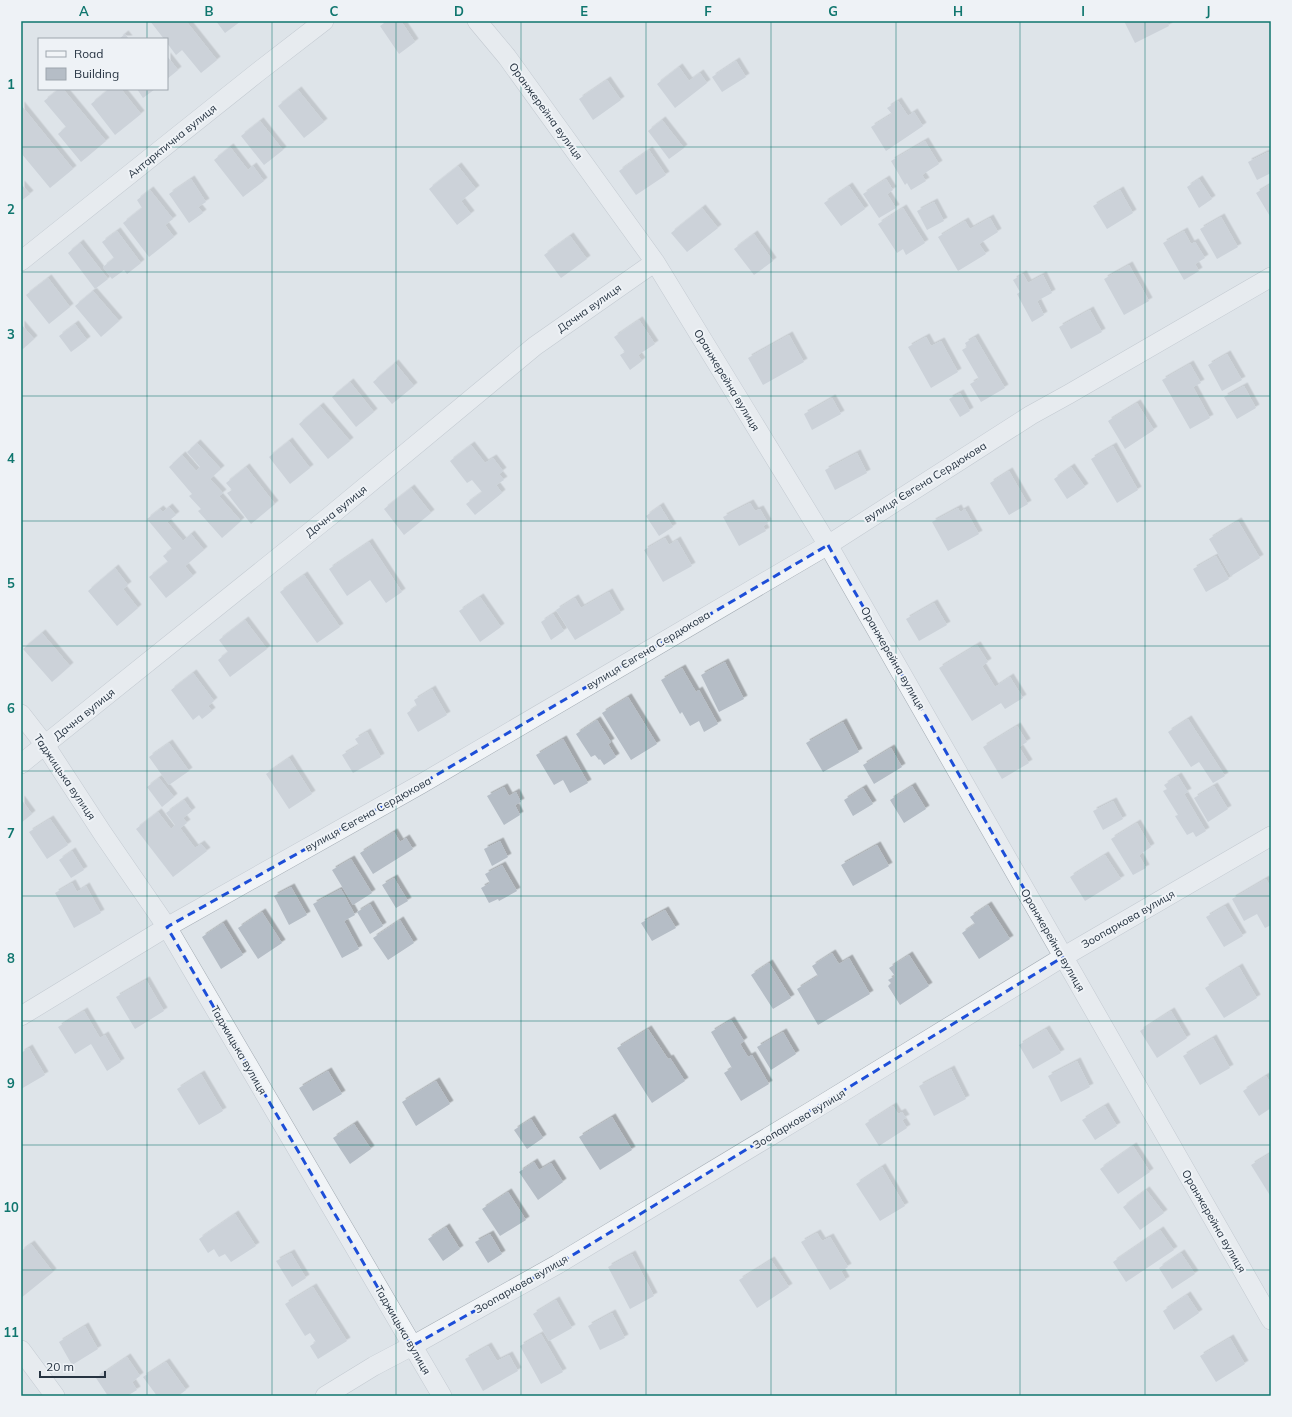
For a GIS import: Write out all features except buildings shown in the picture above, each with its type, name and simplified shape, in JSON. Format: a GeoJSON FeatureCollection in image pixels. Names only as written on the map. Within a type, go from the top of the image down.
{"type":"FeatureCollection","features":[{"type":"Feature","properties":{"kind":"street","name":"Антарктична вулиця"},"geometry":{"type":"LineString","coordinates":[[21,261],[324,21]]}},
{"type":"Feature","properties":{"kind":"street","name":"Оранжерейна вулиця"},"geometry":{"type":"LineString","coordinates":[[476,21],[507,57],[655,262],[828,544],[1271,1320]]}},
{"type":"Feature","properties":{"kind":"street","name":"Дачна вулиця"},"geometry":{"type":"LineString","coordinates":[[21,764],[330,516],[535,346],[655,262]]}},
{"type":"Feature","properties":{"kind":"street","name":"вулиця Євгена Сердюкова"},"geometry":{"type":"LineString","coordinates":[[21,1016],[167,927],[421,784],[828,544],[1031,415],[1070,394],[1271,277]]}},
{"type":"Feature","properties":{"kind":"street","name":"Таджицька вулиця"},"geometry":{"type":"LineString","coordinates":[[21,714],[45,745],[103,834],[167,927],[442,1396]]}},
{"type":"Feature","properties":{"kind":"street","name":"Зоопаркова вулиця"},"geometry":{"type":"LineString","coordinates":[[325,1396],[374,1366],[571,1256],[1063,957],[1271,836]]}},
{"type":"Feature","properties":{"kind":"street"},"geometry":{"type":"LineString","coordinates":[[21,1350],[55,1396]]}},
{"type":"Feature","properties":{"kind":"highlighted area"},"geometry":{"type":"Polygon","coordinates":[[[828,545],[1063,957],[558,1264],[412,1346],[167,927],[421,784],[828,545]]]}}]}
